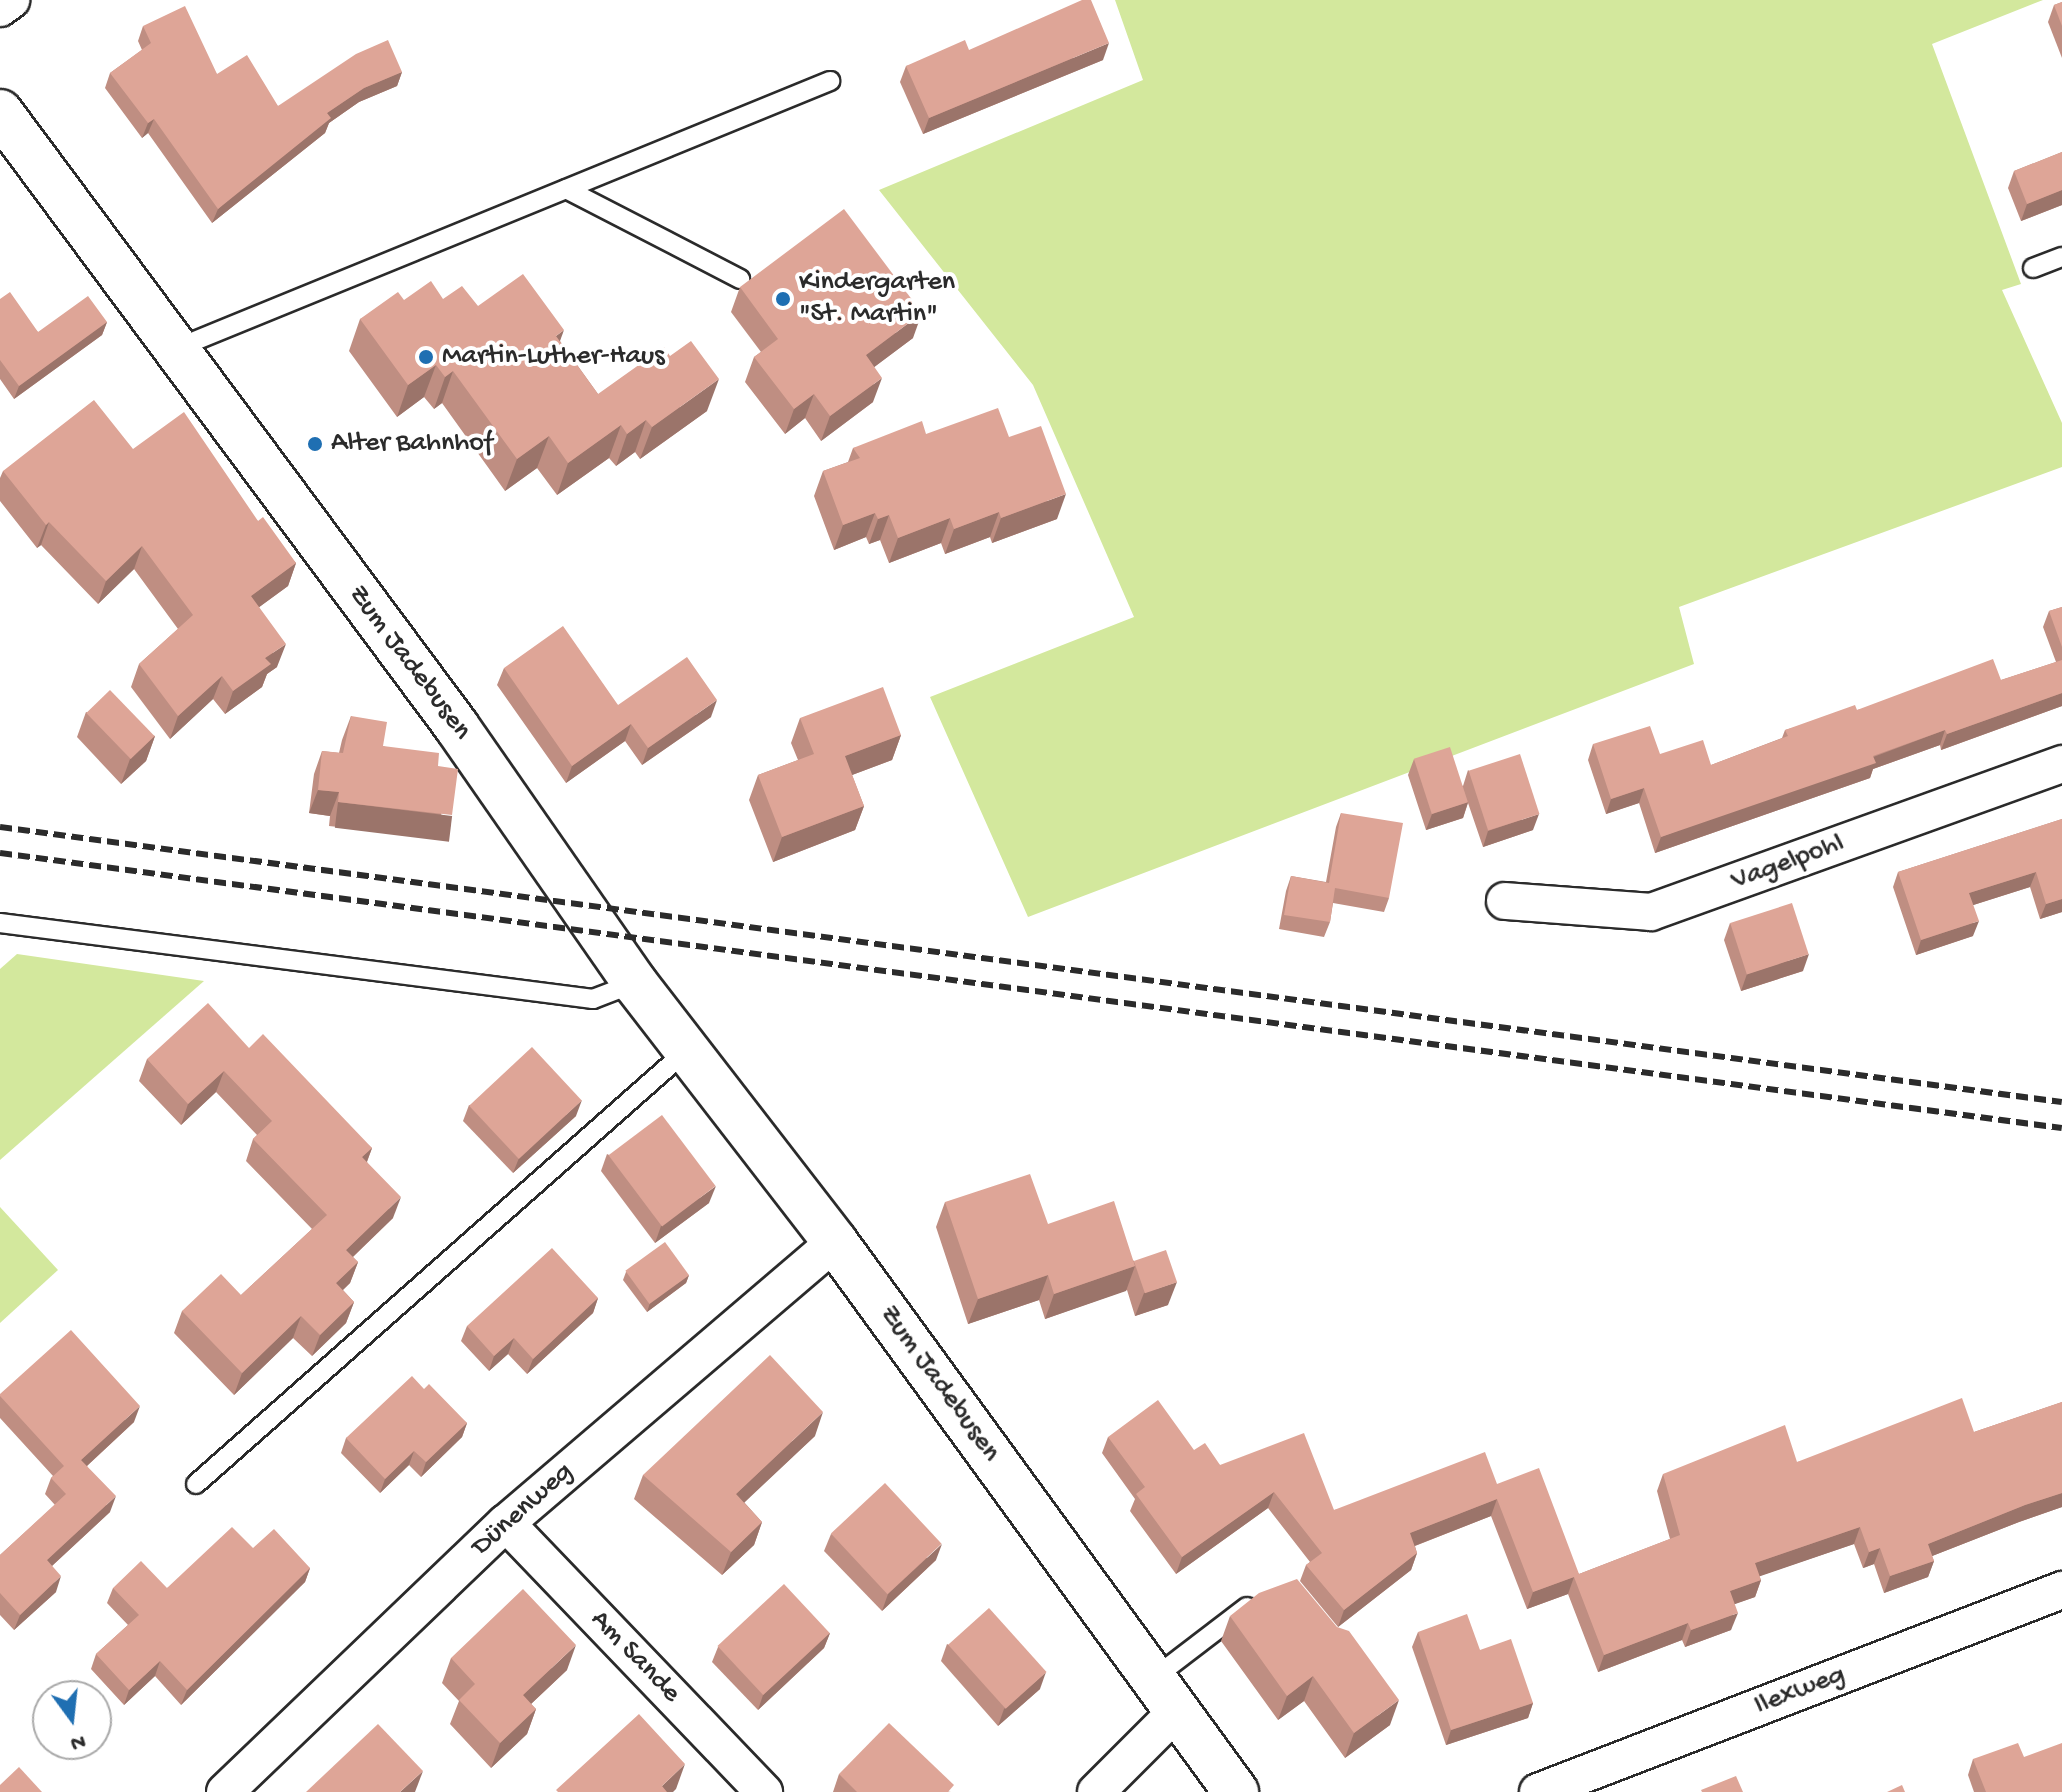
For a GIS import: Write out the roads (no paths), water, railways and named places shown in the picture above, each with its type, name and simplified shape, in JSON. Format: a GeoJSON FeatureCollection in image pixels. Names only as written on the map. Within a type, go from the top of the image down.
{"type":"FeatureCollection","features":[{"type":"Feature","properties":{"kind":"street"},"geometry":{"type":"LineString","coordinates":[[0,8],[11,0]]}},
{"type":"Feature","properties":{"kind":"street","name":"Zum Jadebusen"},"geometry":{"type":"LineString","coordinates":[[0,112],[457,727],[635,983],[835,1242],[1236,1792]]}},
{"type":"Feature","properties":{"kind":"street","name":"Vagelpohl"},"geometry":{"type":"LineString","coordinates":[[1505,901],[1651,912],[2062,764]]}},
{"type":"Feature","properties":{"kind":"street","name":"Dünenweg"},"geometry":{"type":"LineString","coordinates":[[225,1792],[506,1523],[835,1242]]}},
{"type":"Feature","properties":{"kind":"street","name":"Am Sande"},"geometry":{"type":"LineString","coordinates":[[506,1523],[764,1792]]}},
{"type":"Feature","properties":{"kind":"street","name":"Ilexweg"},"geometry":{"type":"LineString","coordinates":[[1538,1792],[2062,1590]]}},
{"type":"Feature","properties":{"kind":"street"},"geometry":{"type":"LineString","coordinates":[[1096,1792],[1165,1694]]}},
{"type":"Feature","properties":{"kind":"lane"},"geometry":{"type":"LineString","coordinates":[[175,349],[830,81]]}},
{"type":"Feature","properties":{"kind":"lane"},"geometry":{"type":"LineString","coordinates":[[566,189],[740,279]]}},
{"type":"Feature","properties":{"kind":"lane"},"geometry":{"type":"LineString","coordinates":[[2033,268],[2062,257]]}},
{"type":"Feature","properties":{"kind":"lane"},"geometry":{"type":"LineString","coordinates":[[0,923],[593,999],[635,983]]}},
{"type":"Feature","properties":{"kind":"lane"},"geometry":{"type":"LineString","coordinates":[[196,1484],[687,1050]]}},
{"type":"Feature","properties":{"kind":"lane"},"geometry":{"type":"LineString","coordinates":[[1165,1694],[1258,1601]]}},
{"type":"Feature","properties":{"kind":"railway"},"geometry":{"type":"LineString","coordinates":[[0,827],[2062,1102]]}},
{"type":"Feature","properties":{"kind":"railway"},"geometry":{"type":"LineString","coordinates":[[0,853],[2062,1128]]}},
{"type":"Feature","properties":{"kind":"place","name":"Kindergarten \"St. Martin\""},"geometry":{"type":"Point","coordinates":[783,299]}},
{"type":"Feature","properties":{"kind":"place","name":"Martin-Luther-Haus"},"geometry":{"type":"Point","coordinates":[426,357]}},
{"type":"Feature","properties":{"kind":"place","name":"Alter Bahnhof"},"geometry":{"type":"Point","coordinates":[315,444]}}]}
